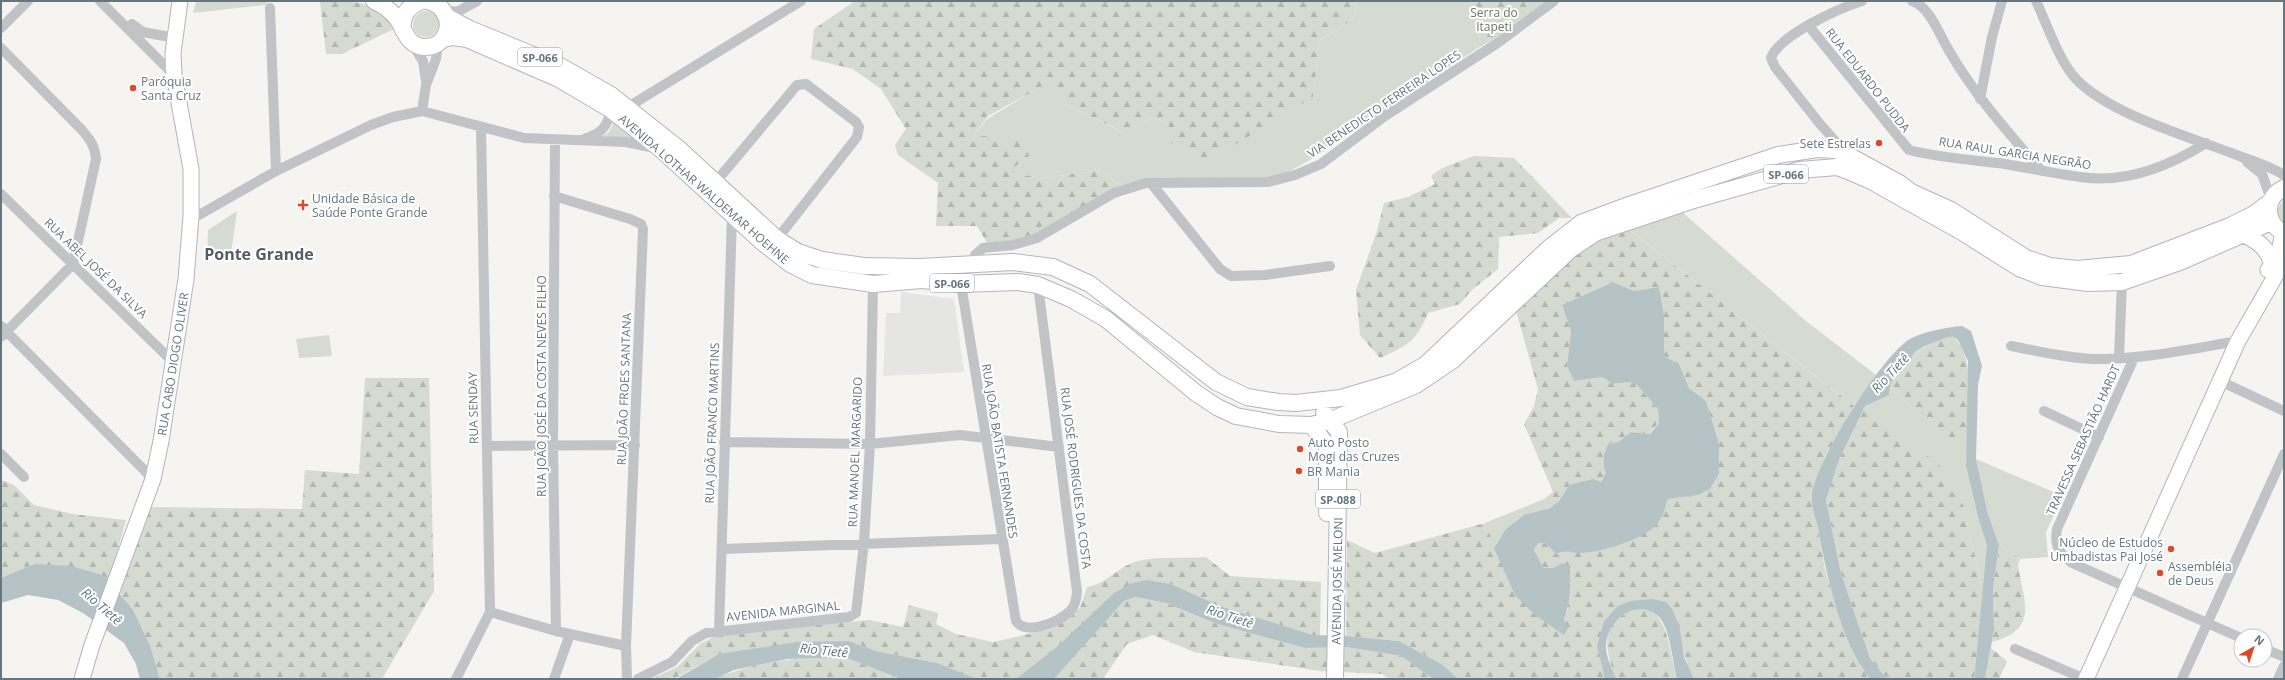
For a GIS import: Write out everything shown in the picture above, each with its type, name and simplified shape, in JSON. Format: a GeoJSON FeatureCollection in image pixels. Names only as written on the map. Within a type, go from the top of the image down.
{"type":"FeatureCollection","features":[{"type":"Feature","properties":{"kind":"main road"},"geometry":{"type":"LineString","coordinates":[[175,38],[180,1]]}},
{"type":"Feature","properties":{"kind":"main road"},"geometry":{"type":"LineString","coordinates":[[175,38],[187,1]]}},
{"type":"Feature","properties":{"kind":"main road"},"geometry":{"type":"LineString","coordinates":[[374,1],[384,6],[392,13],[407,36]]}},
{"type":"Feature","properties":{"kind":"main road","name":"SP-066"},"geometry":{"type":"LineString","coordinates":[[610,109],[559,79],[461,37],[440,41],[424,47],[407,36],[402,22],[407,9],[420,1],[439,5],[445,13],[470,29],[562,67],[628,107]]}},
{"type":"Feature","properties":{"kind":"main road"},"geometry":{"type":"LineString","coordinates":[[440,41],[448,27],[445,13]]}},
{"type":"Feature","properties":{"kind":"main road","name":"RUA CABO DIOGO OLIVER"},"geometry":{"type":"LineString","coordinates":[[82,679],[92,645],[153,479],[161,441],[172,360],[186,279],[195,216],[191,168],[174,75],[175,38]]}},
{"type":"Feature","properties":{"kind":"main road","name":"AVENIDA LOTHAR WALDEMAR HOEHNE"},"geometry":{"type":"LineString","coordinates":[[628,107],[678,148],[714,184],[777,239],[798,252],[822,260],[864,266],[920,267],[1013,262],[1032,263],[1066,271],[1090,284],[1216,382],[1231,391],[1265,401],[1296,404],[1341,398],[1395,382],[1425,365],[1550,248],[1581,223],[1629,205],[1778,155],[1802,150],[1836,150],[1899,183],[1911,192],[1951,210],[2026,258],[2050,266],[2077,269],[2131,264],[2161,251],[2193,242],[2254,214],[2284,188]]}},
{"type":"Feature","properties":{"kind":"main road","name":"AVENIDA LOTHAR WALDEMAR HOEHNE"},"geometry":{"type":"LineString","coordinates":[[610,109],[663,151],[732,216],[790,264],[812,275],[873,284],[922,280],[961,284],[1018,282],[1038,286],[1071,299],[1106,319],[1196,393],[1224,410],[1236,416],[1272,423],[1312,425],[1331,420],[1400,393],[1434,374],[1453,360],[1586,238],[1626,222],[1800,170],[1837,167],[1865,178],[1962,232],[2018,268],[2042,277],[2088,283],[2122,282],[2180,262],[2243,234],[2279,229]]}},
{"type":"Feature","properties":{"kind":"main road"},"geometry":{"type":"LineString","coordinates":[[2085,679],[2250,317],[2260,284],[2278,262],[2279,229],[2269,212],[2271,200]]}},
{"type":"Feature","properties":{"kind":"main road"},"geometry":{"type":"LineString","coordinates":[[2243,234],[2261,244],[2278,262]]}},
{"type":"Feature","properties":{"kind":"main road","name":"AVENIDA JOSÉ MELONI"},"geometry":{"type":"LineString","coordinates":[[1308,402],[1331,420],[1339,432],[1332,614],[1326,679]]}},
{"type":"Feature","properties":{"kind":"main road","name":"AVENIDA JOSÉ MELONI"},"geometry":{"type":"LineString","coordinates":[[1312,425],[1327,446],[1335,679]]}},
{"type":"Feature","properties":{"kind":"street"},"geometry":{"type":"LineString","coordinates":[[1,28],[28,1]]}},
{"type":"Feature","properties":{"kind":"street"},"geometry":{"type":"LineString","coordinates":[[101,1],[143,32],[175,38]]}},
{"type":"Feature","properties":{"kind":"street"},"geometry":{"type":"LineString","coordinates":[[101,1],[174,75]]}},
{"type":"Feature","properties":{"kind":"street"},"geometry":{"type":"LineString","coordinates":[[445,13],[457,12],[477,1]]}},
{"type":"Feature","properties":{"kind":"street"},"geometry":{"type":"LineString","coordinates":[[628,107],[801,1]]}},
{"type":"Feature","properties":{"kind":"street","name":"VIA BENEDICTO FERREIRA LOPES"},"geometry":{"type":"LineString","coordinates":[[972,264],[975,255],[983,248],[1012,245],[1037,238],[1114,193],[1131,187],[1151,183],[1268,182],[1287,178],[1310,169],[1385,116],[1499,42],[1554,1]]}},
{"type":"Feature","properties":{"kind":"street"},"geometry":{"type":"LineString","coordinates":[[1846,154],[1820,124],[1775,66],[1771,58],[1774,51],[1808,25],[1844,6],[1862,1]]}},
{"type":"Feature","properties":{"kind":"street"},"geometry":{"type":"LineString","coordinates":[[1912,1],[1926,12],[1980,99],[2040,170]]}},
{"type":"Feature","properties":{"kind":"street"},"geometry":{"type":"LineString","coordinates":[[1980,99],[1992,37],[2002,1]]}},
{"type":"Feature","properties":{"kind":"street"},"geometry":{"type":"LineString","coordinates":[[2036,1],[2064,61],[2075,78],[2090,92],[2106,103],[2140,118],[2284,175]]}},
{"type":"Feature","properties":{"kind":"street"},"geometry":{"type":"LineString","coordinates":[[270,8],[276,171]]}},
{"type":"Feature","properties":{"kind":"street","name":"RUA EDUARDO PUDDA"},"geometry":{"type":"LineString","coordinates":[[1808,25],[1909,150]]}},
{"type":"Feature","properties":{"kind":"street"},"geometry":{"type":"LineString","coordinates":[[407,36],[423,61],[426,85]]}},
{"type":"Feature","properties":{"kind":"street"},"geometry":{"type":"LineString","coordinates":[[422,111],[426,85],[436,59],[440,41]]}},
{"type":"Feature","properties":{"kind":"street"},"geometry":{"type":"LineString","coordinates":[[1,48],[90,139],[95,148],[96,159],[73,264],[3,331],[153,479]]}},
{"type":"Feature","properties":{"kind":"street"},"geometry":{"type":"LineString","coordinates":[[714,184],[796,85],[806,84],[856,122],[859,127],[857,137],[777,239]]}},
{"type":"Feature","properties":{"kind":"street"},"geometry":{"type":"LineString","coordinates":[[577,140],[591,137],[602,130],[608,124],[610,109]]}},
{"type":"Feature","properties":{"kind":"street"},"geometry":{"type":"LineString","coordinates":[[195,216],[276,171],[371,125],[393,117],[422,111],[481,128],[524,138],[626,142],[663,151]]}},
{"type":"Feature","properties":{"kind":"street","name":"RUA SENDAY"},"geometry":{"type":"LineString","coordinates":[[456,679],[490,612],[481,128]]}},
{"type":"Feature","properties":{"kind":"street","name":"RUA JOÃO JOSÉ DA COSTA NEVES FILHO"},"geometry":{"type":"LineString","coordinates":[[555,140],[554,445],[556,631]]}},
{"type":"Feature","properties":{"kind":"street","name":"RUA RAUL GARCIA NEGRÃO"},"geometry":{"type":"LineString","coordinates":[[1909,150],[2040,170],[2081,178],[2119,177],[2156,169],[2173,162],[2206,143]]}},
{"type":"Feature","properties":{"kind":"street"},"geometry":{"type":"LineString","coordinates":[[2239,156],[2262,174],[2271,200]]}},
{"type":"Feature","properties":{"kind":"street"},"geometry":{"type":"LineString","coordinates":[[1151,183],[1220,269],[1231,276],[1265,275],[1330,266]]}},
{"type":"Feature","properties":{"kind":"street","name":"RUA ABEL JOSÉ DA SILVA"},"geometry":{"type":"LineString","coordinates":[[1,194],[172,360]]}},
{"type":"Feature","properties":{"kind":"street","name":"RUA JOÃO FROES SANTANA"},"geometry":{"type":"LineString","coordinates":[[554,196],[630,219],[642,226],[635,444],[626,646],[627,679]]}},
{"type":"Feature","properties":{"kind":"street","name":"RUA JOÃO FRANCO MARTINS"},"geometry":{"type":"LineString","coordinates":[[719,631],[732,216]]}},
{"type":"Feature","properties":{"kind":"street"},"geometry":{"type":"LineString","coordinates":[[2119,358],[2122,282]]}},
{"type":"Feature","properties":{"kind":"street","name":"RUA MANOEL MARGARIDO"},"geometry":{"type":"LineString","coordinates":[[849,617],[856,610],[864,542],[870,444],[873,284]]}},
{"type":"Feature","properties":{"kind":"street","name":"RUA JOÃO BATISTA FERNANDES"},"geometry":{"type":"LineString","coordinates":[[961,284],[984,437],[1016,621]]}},
{"type":"Feature","properties":{"kind":"street","name":"RUA JOSÉ RODRIGUES DA COSTA"},"geometry":{"type":"LineString","coordinates":[[1016,621],[1022,627],[1028,628],[1056,621],[1070,612],[1076,599],[1059,447],[1038,286]]}},
{"type":"Feature","properties":{"kind":"street"},"geometry":{"type":"LineString","coordinates":[[2011,346],[2060,355],[2134,358],[2238,341]]}},
{"type":"Feature","properties":{"kind":"street","name":"TRAVESSA SEBASTIÃO HARDT"},"geometry":{"type":"LineString","coordinates":[[2134,358],[2057,529],[2055,540],[2057,549],[2072,563],[2233,635]]}},
{"type":"Feature","properties":{"kind":"street"},"geometry":{"type":"LineString","coordinates":[[2220,381],[2284,411]]}},
{"type":"Feature","properties":{"kind":"street"},"geometry":{"type":"LineString","coordinates":[[2044,411],[2099,438]]}},
{"type":"Feature","properties":{"kind":"street"},"geometry":{"type":"LineString","coordinates":[[724,442],[870,444],[960,435],[1059,447]]}},
{"type":"Feature","properties":{"kind":"street"},"geometry":{"type":"LineString","coordinates":[[487,446],[635,444]]}},
{"type":"Feature","properties":{"kind":"street"},"geometry":{"type":"LineString","coordinates":[[1,454],[24,477]]}},
{"type":"Feature","properties":{"kind":"street"},"geometry":{"type":"LineString","coordinates":[[2182,679],[2284,454]]}},
{"type":"Feature","properties":{"kind":"street"},"geometry":{"type":"LineString","coordinates":[[722,549],[864,542],[1001,539]]}},
{"type":"Feature","properties":{"kind":"street"},"geometry":{"type":"LineString","coordinates":[[490,612],[556,631],[626,646]]}},
{"type":"Feature","properties":{"kind":"street","name":"AVENIDA MARGINAL"},"geometry":{"type":"LineString","coordinates":[[638,679],[672,662],[699,636],[719,631],[849,617]]}},
{"type":"Feature","properties":{"kind":"street"},"geometry":{"type":"LineString","coordinates":[[554,679],[570,634]]}},
{"type":"Feature","properties":{"kind":"street"},"geometry":{"type":"LineString","coordinates":[[2015,649],[2085,679]]}},
{"type":"Feature","properties":{"kind":"street"},"geometry":{"type":"LineString","coordinates":[[2273,652],[2284,657]]}},
{"type":"Feature","properties":{"kind":"street"},"geometry":{"type":"LineString","coordinates":[[2278,679],[2284,666]]}},
{"type":"Feature","properties":{"kind":"shaded area"},"geometry":{"type":"Polygon","coordinates":[[[901,292],[954,299],[964,372],[883,376],[886,313],[900,313],[901,292]]]}},
{"type":"Feature","properties":{"kind":"green space"},"geometry":{"type":"Polygon","coordinates":[[[196,1],[269,1],[265,5],[193,13],[196,1]]]}},
{"type":"Feature","properties":{"kind":"green space"},"geometry":{"type":"Polygon","coordinates":[[[320,1],[344,1],[362,4],[379,12],[398,27],[342,54],[326,54],[320,1]]]}},
{"type":"Feature","properties":{"kind":"green space"},"geometry":{"type":"Polygon","coordinates":[[[855,1],[1351,1],[1357,7],[1352,20],[1319,41],[1313,97],[1200,166],[1169,141],[1169,123],[1152,118],[1123,132],[1068,106],[1050,82],[988,116],[974,135],[1024,140],[1029,156],[1006,173],[1044,178],[1101,170],[1120,186],[1029,239],[987,243],[977,226],[936,226],[938,183],[898,155],[895,145],[906,129],[881,89],[853,69],[811,59],[814,29],[855,1]]]}},
{"type":"Feature","properties":{"kind":"green space"},"geometry":{"type":"Polygon","coordinates":[[[1351,1],[1471,1],[1474,4],[1481,46],[1319,155],[1281,176],[1257,180],[1143,180],[1120,186],[1101,170],[1044,178],[1005,173],[1029,156],[974,135],[987,119],[1050,81],[1068,106],[1122,132],[1152,118],[1169,123],[1313,97],[1319,41],[1352,20],[1357,7],[1351,1]]]}},
{"type":"Feature","properties":{"kind":"green space","name":"Serra do Itapeti"},"geometry":{"type":"Polygon","coordinates":[[[1471,1],[1546,1],[1496,38],[1481,46],[1474,4],[1471,1]]]}},
{"type":"Feature","properties":{"kind":"green space"},"geometry":{"type":"Polygon","coordinates":[[[426,11],[435,15],[439,24],[435,33],[426,37],[417,33],[413,24],[417,15],[426,11]]]}},
{"type":"Feature","properties":{"kind":"green space"},"geometry":{"type":"Polygon","coordinates":[[[615,119],[643,140],[599,138],[609,132],[615,119]]]}},
{"type":"Feature","properties":{"kind":"green space"},"geometry":{"type":"Polygon","coordinates":[[[1474,156],[1514,158],[1572,218],[1559,218],[1538,233],[1499,237],[1498,269],[1472,290],[1460,304],[1428,313],[1424,323],[1410,342],[1398,350],[1380,358],[1360,335],[1356,290],[1377,231],[1384,203],[1408,197],[1435,184],[1431,176],[1442,168],[1474,156]]]}},
{"type":"Feature","properties":{"kind":"green space"},"geometry":{"type":"Polygon","coordinates":[[[2284,198],[2284,223],[2280,220],[2277,210],[2284,198]]]}},
{"type":"Feature","properties":{"kind":"green space"},"geometry":{"type":"Polygon","coordinates":[[[237,211],[230,260],[207,255],[208,230],[237,211]]]}},
{"type":"Feature","properties":{"kind":"green space"},"geometry":{"type":"Polygon","coordinates":[[[1681,211],[1806,321],[1876,375],[1854,406],[1627,228],[1681,211]]]}},
{"type":"Feature","properties":{"kind":"green space"},"geometry":{"type":"Polygon","coordinates":[[[1627,228],[1854,406],[1825,457],[1812,496],[1825,569],[1839,616],[1861,667],[1870,679],[1694,679],[1684,654],[1673,610],[1643,602],[1628,603],[1621,606],[1604,621],[1605,679],[1458,679],[1443,665],[1399,641],[1346,636],[1347,540],[1375,553],[1485,523],[1515,595],[1564,619],[1568,609],[1562,563],[1553,568],[1543,569],[1534,550],[1538,543],[1546,544],[1556,554],[1569,550],[1579,553],[1605,549],[1631,539],[1660,521],[1668,499],[1698,494],[1703,492],[1714,482],[1719,474],[1706,401],[1689,388],[1679,364],[1664,356],[1664,314],[1659,287],[1634,291],[1613,282],[1562,305],[1571,331],[1567,366],[1574,381],[1603,377],[1612,384],[1630,382],[1637,385],[1658,409],[1659,422],[1649,434],[1631,432],[1618,442],[1608,444],[1604,458],[1606,473],[1601,482],[1569,485],[1559,501],[1550,508],[1544,499],[1553,492],[1524,424],[1534,406],[1538,389],[1516,311],[1570,259],[1592,241],[1627,228]]]}},
{"type":"Feature","properties":{"kind":"green space"},"geometry":{"type":"Polygon","coordinates":[[[329,335],[332,356],[299,358],[296,339],[329,335]]]}},
{"type":"Feature","properties":{"kind":"green space"},"geometry":{"type":"Polygon","coordinates":[[[1952,336],[1960,344],[1965,356],[1968,369],[1969,398],[1967,437],[1952,444],[1889,387],[1891,379],[1901,368],[1910,362],[1914,353],[1935,341],[1952,336]]]}},
{"type":"Feature","properties":{"kind":"green space"},"geometry":{"type":"Polygon","coordinates":[[[365,378],[429,378],[434,591],[382,679],[160,679],[143,634],[133,613],[120,593],[151,507],[302,509],[305,470],[359,474],[365,378]]]}},
{"type":"Feature","properties":{"kind":"green space"},"geometry":{"type":"Polygon","coordinates":[[[1889,387],[1952,443],[1967,437],[1966,466],[1979,521],[1987,545],[1983,591],[1961,496],[1865,406],[1888,395],[1889,387]]]}},
{"type":"Feature","properties":{"kind":"green space"},"geometry":{"type":"Polygon","coordinates":[[[1865,406],[1938,464],[1961,496],[1983,591],[1974,679],[1887,679],[1870,658],[1840,569],[1826,500],[1839,460],[1865,406]]]}},
{"type":"Feature","properties":{"kind":"green space"},"geometry":{"type":"Polygon","coordinates":[[[1976,459],[2063,496],[2046,532],[2048,557],[2020,559],[1999,545],[1988,514],[1976,459]]]}},
{"type":"Feature","properties":{"kind":"green space"},"geometry":{"type":"Polygon","coordinates":[[[1,480],[14,485],[34,505],[73,514],[126,520],[109,581],[34,564],[1,578],[1,480]]]}},
{"type":"Feature","properties":{"kind":"green space"},"geometry":{"type":"Polygon","coordinates":[[[1544,499],[1550,508],[1517,520],[1506,531],[1494,548],[1485,523],[1544,499]]]}},
{"type":"Feature","properties":{"kind":"green space"},"geometry":{"type":"Polygon","coordinates":[[[1999,545],[2020,559],[2018,565],[2025,603],[2025,613],[2017,630],[2007,637],[1992,642],[1994,630],[1993,590],[1999,545]]]}},
{"type":"Feature","properties":{"kind":"green space"},"geometry":{"type":"Polygon","coordinates":[[[1206,557],[1230,576],[1321,582],[1320,635],[1313,635],[1220,606],[1171,584],[1147,580],[1018,679],[974,679],[937,663],[876,651],[849,641],[719,654],[674,679],[651,679],[677,667],[701,643],[723,633],[870,620],[903,627],[909,605],[938,613],[936,624],[956,634],[993,642],[1051,629],[1080,608],[1087,587],[1107,579],[1131,563],[1146,559],[1206,557]]]}},
{"type":"Feature","properties":{"kind":"green space"},"geometry":{"type":"Polygon","coordinates":[[[1135,597],[1166,603],[1217,624],[1305,648],[1346,647],[1401,656],[1433,679],[1389,679],[1382,674],[1320,671],[1194,652],[1153,635],[1127,644],[1103,679],[1054,679],[1124,601],[1135,597]]]}},
{"type":"Feature","properties":{"kind":"green space"},"geometry":{"type":"Polygon","coordinates":[[[1634,609],[1647,609],[1654,613],[1660,620],[1668,639],[1677,679],[1616,679],[1609,658],[1607,638],[1614,622],[1622,615],[1634,609]]]}},
{"type":"Feature","properties":{"kind":"green space"},"geometry":{"type":"Polygon","coordinates":[[[1991,648],[2007,661],[1999,679],[1985,679],[1991,648]]]}},
{"type":"Feature","properties":{"kind":"green space"},"geometry":{"type":"Polygon","coordinates":[[[814,657],[844,657],[901,679],[715,679],[739,670],[763,664],[814,657]]]}},
{"type":"Feature","properties":{"kind":"water"},"geometry":{"type":"Polygon","coordinates":[[[1613,282],[1634,291],[1659,287],[1664,314],[1664,356],[1679,364],[1689,388],[1706,401],[1719,444],[1719,474],[1710,489],[1698,495],[1668,499],[1661,518],[1655,527],[1646,533],[1624,543],[1589,552],[1576,553],[1567,551],[1556,554],[1546,544],[1538,543],[1534,550],[1543,568],[1553,568],[1562,563],[1570,566],[1569,600],[1564,619],[1568,628],[1564,635],[1534,614],[1515,595],[1494,548],[1506,529],[1524,515],[1550,508],[1559,501],[1569,485],[1593,479],[1601,482],[1606,473],[1604,458],[1608,444],[1618,442],[1631,432],[1650,434],[1659,423],[1658,409],[1637,385],[1630,382],[1612,384],[1603,377],[1574,381],[1567,366],[1571,331],[1562,305],[1613,282]]]}},
{"type":"Feature","properties":{"kind":"water","name":"Rio Tietê"},"geometry":{"type":"Polygon","coordinates":[[[1962,326],[1971,331],[1982,366],[1978,385],[1976,459],[1988,514],[1999,545],[1993,590],[1994,630],[1985,679],[1974,679],[1987,545],[1979,521],[1966,466],[1968,361],[1958,340],[1952,336],[1928,344],[1915,352],[1910,362],[1894,376],[1890,385],[1889,395],[1865,406],[1839,460],[1826,500],[1840,569],[1853,609],[1870,658],[1887,679],[1870,679],[1850,646],[1836,607],[1830,587],[1812,504],[1812,496],[1824,460],[1836,437],[1867,388],[1898,349],[1910,339],[1921,334],[1962,326]]]}},
{"type":"Feature","properties":{"kind":"water","name":"Rio Tietê"},"geometry":{"type":"Polygon","coordinates":[[[34,564],[71,566],[105,576],[133,610],[150,646],[160,679],[140,679],[136,664],[124,643],[83,613],[58,600],[28,595],[1,603],[1,578],[34,564]]]}},
{"type":"Feature","properties":{"kind":"water","name":"Rio Tietê"},"geometry":{"type":"Polygon","coordinates":[[[1147,580],[1171,584],[1220,606],[1313,635],[1346,636],[1399,641],[1443,665],[1458,679],[1433,679],[1401,656],[1346,647],[1305,648],[1217,624],[1166,603],[1135,597],[1124,601],[1054,679],[1016,679],[1057,647],[1113,594],[1129,584],[1147,580]]]}},
{"type":"Feature","properties":{"kind":"water"},"geometry":{"type":"Polygon","coordinates":[[[1652,599],[1666,602],[1673,610],[1680,630],[1684,657],[1694,679],[1677,679],[1671,646],[1663,622],[1659,617],[1650,611],[1641,609],[1633,610],[1624,614],[1611,628],[1607,637],[1606,651],[1616,679],[1605,679],[1597,646],[1604,621],[1618,606],[1631,601],[1652,599]]]}},
{"type":"Feature","properties":{"kind":"water","name":"Rio Tietê"},"geometry":{"type":"Polygon","coordinates":[[[849,641],[876,651],[937,663],[977,679],[901,679],[844,657],[787,659],[734,670],[715,679],[676,679],[719,654],[797,642],[849,641]]]}},
{"type":"Feature","properties":{"kind":"place","name":"Paróquia Santa Cruz"},"geometry":{"type":"Point","coordinates":[133,88]}},
{"type":"Feature","properties":{"kind":"place","name":"Sete Estrelas"},"geometry":{"type":"Point","coordinates":[1879,143]}},
{"type":"Feature","properties":{"kind":"place","name":"Unidade Básica de Saúde Ponte Grande"},"geometry":{"type":"Point","coordinates":[303,205]}},
{"type":"Feature","properties":{"kind":"place","name":"Auto Posto Mogi das Cruzes"},"geometry":{"type":"Point","coordinates":[1300,449]}},
{"type":"Feature","properties":{"kind":"place","name":"BR Mania"},"geometry":{"type":"Point","coordinates":[1299,471]}},
{"type":"Feature","properties":{"kind":"place","name":"Núcleo de Estudos Umbadistas Pai José"},"geometry":{"type":"Point","coordinates":[2171,549]}},
{"type":"Feature","properties":{"kind":"place","name":"Assembléia de Deus"},"geometry":{"type":"Point","coordinates":[2160,573]}},
{"type":"Feature","properties":{"kind":"district","name":"Ponte Grande"},"geometry":{"type":"Point","coordinates":[259,254]}}]}
